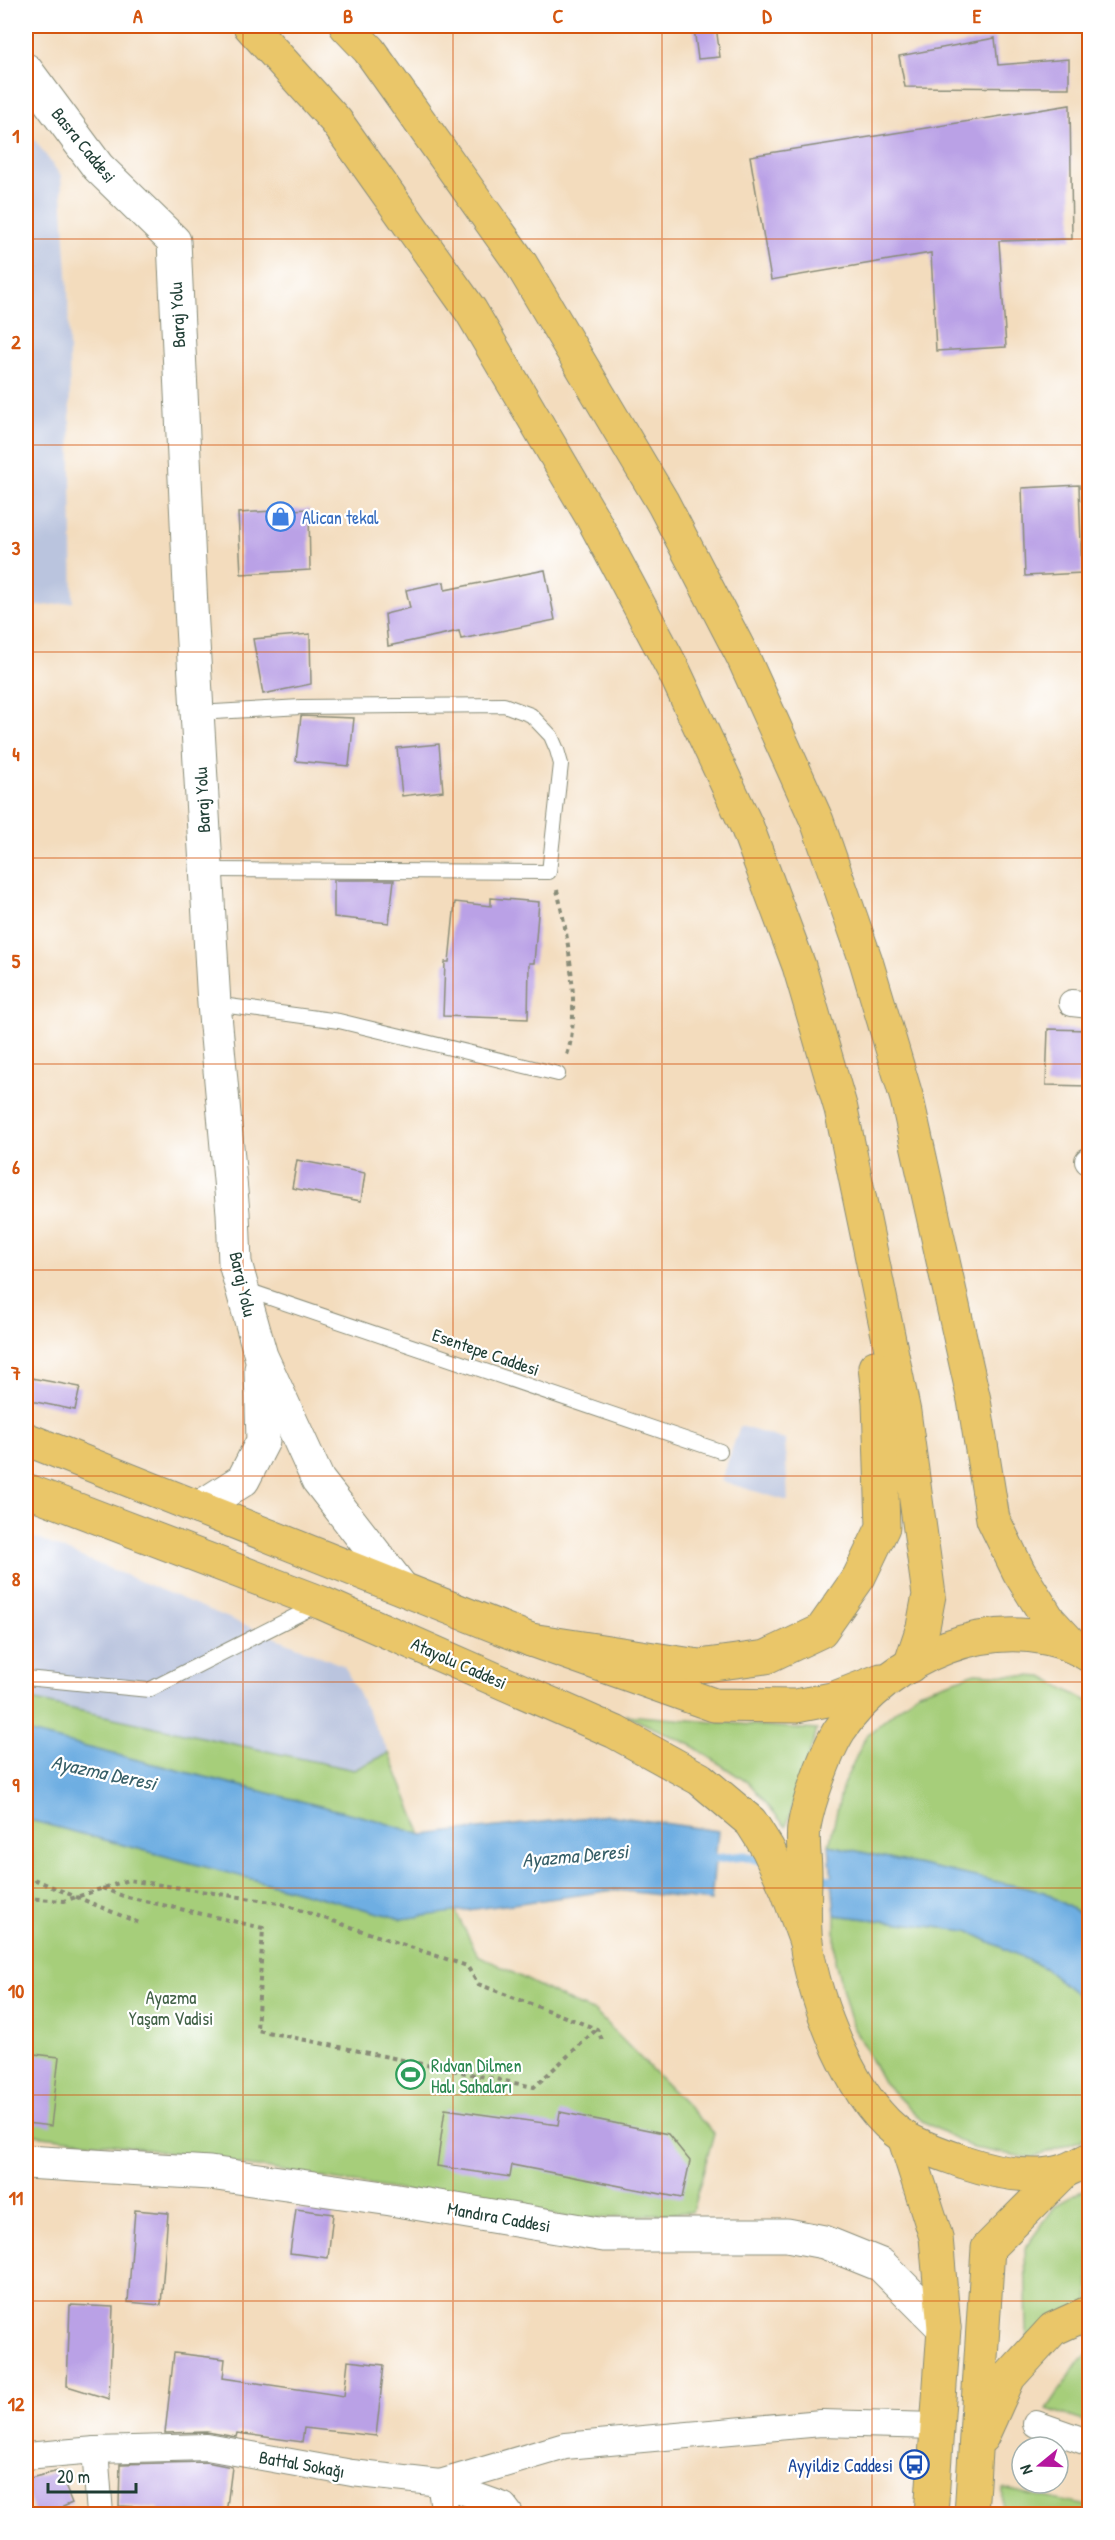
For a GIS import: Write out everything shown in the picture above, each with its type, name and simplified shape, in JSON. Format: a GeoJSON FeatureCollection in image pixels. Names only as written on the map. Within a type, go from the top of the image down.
{"type":"FeatureCollection","features":[{"type":"Feature","properties":{"kind":"main road"},"geometry":{"type":"LineString","coordinates":[[250,26],[336,121],[471,311],[594,519],[674,671],[747,827],[799,966],[841,1109],[904,1412],[929,1595],[923,1627],[901,1671],[863,1703],[839,1732],[818,1779],[804,1827],[806,1942],[819,2001],[837,2047],[869,2104],[904,2137],[940,2153],[989,2170],[1039,2175],[1077,2165]]}},
{"type":"Feature","properties":{"kind":"main road"},"geometry":{"type":"LineString","coordinates":[[346,26],[369,50],[521,264],[663,503],[743,657],[812,810],[866,961],[907,1099],[974,1400],[993,1519],[1025,1582],[1049,1620],[1081,1651]]}},
{"type":"Feature","properties":{"kind":"main road"},"geometry":{"type":"LineString","coordinates":[[531,1640],[699,1666],[766,1658],[821,1631],[859,1577],[883,1527],[879,1402],[841,1109]]}},
{"type":"Feature","properties":{"kind":"main road"},"geometry":{"type":"LineString","coordinates":[[26,1439],[531,1640],[714,1705],[796,1706],[832,1699],[901,1671],[931,1653],[965,1641],[1025,1634],[1081,1651]]}},
{"type":"Feature","properties":{"kind":"main road","name":"Atayolu Caddesi"},"geometry":{"type":"LineString","coordinates":[[26,1490],[322,1603],[615,1732],[700,1779],[752,1822],[788,1890],[806,1942]]}},
{"type":"Feature","properties":{"kind":"main road"},"geometry":{"type":"LineString","coordinates":[[904,2137],[936,2237],[944,2328],[931,2514]]}},
{"type":"Feature","properties":{"kind":"main road"},"geometry":{"type":"LineString","coordinates":[[971,2514],[988,2248],[1077,2165]]}},
{"type":"Feature","properties":{"kind":"main road"},"geometry":{"type":"LineString","coordinates":[[974,2454],[1009,2377],[1053,2330],[1089,2312]]}},
{"type":"Feature","properties":{"kind":"street","name":"Basra Caddesi"},"geometry":{"type":"LineString","coordinates":[[26,70],[98,167],[174,241]]}},
{"type":"Feature","properties":{"kind":"street","name":"Baraj Yolu"},"geometry":{"type":"LineString","coordinates":[[174,241],[206,870],[214,1004],[233,1213],[235,1263],[261,1356],[318,1480],[401,1587]]}},
{"type":"Feature","properties":{"kind":"street","name":"Baraj Yolu"},"geometry":{"type":"LineString","coordinates":[[199,1508],[243,1480],[263,1441],[261,1356]]}},
{"type":"Feature","properties":{"kind":"street","name":"Mandıra Caddesi"},"geometry":{"type":"LineString","coordinates":[[26,2162],[210,2173],[391,2199],[604,2235],[787,2235],[824,2242],[881,2265],[944,2328]]}},
{"type":"Feature","properties":{"kind":"street"},"geometry":{"type":"LineString","coordinates":[[445,2514],[440,2483],[565,2446],[821,2423],[937,2426]]}},
{"type":"Feature","properties":{"kind":"street"},"geometry":{"type":"LineString","coordinates":[[1036,2424],[1089,2443]]}},
{"type":"Feature","properties":{"kind":"street","name":"Battal Sokağı"},"geometry":{"type":"LineString","coordinates":[[26,2456],[95,2450],[207,2447],[352,2474],[440,2483],[507,2510]]}},
{"type":"Feature","properties":{"kind":"street"},"geometry":{"type":"LineString","coordinates":[[95,2450],[100,2514]]}},
{"type":"Feature","properties":{"kind":"lane"},"geometry":{"type":"LineString","coordinates":[[197,713],[301,707],[504,705],[531,715],[546,730],[557,750],[561,764],[549,872],[206,870]]}},
{"type":"Feature","properties":{"kind":"lane"},"geometry":{"type":"LineString","coordinates":[[214,1004],[339,1021],[558,1074]]}},
{"type":"Feature","properties":{"kind":"lane","name":"Esentepe Caddesi"},"geometry":{"type":"LineString","coordinates":[[242,1288],[720,1451]]}},
{"type":"Feature","properties":{"kind":"lane"},"geometry":{"type":"LineString","coordinates":[[26,1678],[149,1690],[322,1603]]}},
{"type":"Feature","properties":{"kind":"path"},"geometry":{"type":"LineString","coordinates":[[549,872],[562,911],[574,1002],[574,1025],[569,1048],[558,1074]]}},
{"type":"Feature","properties":{"kind":"path"},"geometry":{"type":"LineString","coordinates":[[26,1876],[138,1923]]}},
{"type":"Feature","properties":{"kind":"path"},"geometry":{"type":"LineString","coordinates":[[26,1898],[64,1902],[128,1880],[279,1904],[467,1966],[478,1984],[597,2029],[603,2042]]}},
{"type":"Feature","properties":{"kind":"path"},"geometry":{"type":"LineString","coordinates":[[102,1888],[123,1896],[263,1928],[257,2031],[534,2087],[597,2029]]}},
{"type":"Feature","properties":{"kind":"shaded area"},"geometry":{"type":"Polygon","coordinates":[[[26,128],[61,176],[68,289],[73,602],[26,608],[26,128]]]}},
{"type":"Feature","properties":{"kind":"shaded area"},"geometry":{"type":"Polygon","coordinates":[[[740,1426],[785,1440],[788,1501],[721,1481],[740,1426]]]}},
{"type":"Feature","properties":{"kind":"shaded area"},"geometry":{"type":"Polygon","coordinates":[[[26,1534],[344,1666],[389,1753],[354,1770],[26,1699],[26,1534]]]}},
{"type":"Feature","properties":{"kind":"green space"},"geometry":{"type":"Polygon","coordinates":[[[976,1673],[1043,1677],[1089,1702],[1089,1919],[1044,1892],[829,1845],[843,1785],[866,1736],[918,1692],[976,1673]]]}},
{"type":"Feature","properties":{"kind":"green space"},"geometry":{"type":"Polygon","coordinates":[[[26,1699],[354,1770],[389,1753],[422,1835],[376,1820],[26,1732],[26,1699]]]}},
{"type":"Feature","properties":{"kind":"green space"},"geometry":{"type":"Polygon","coordinates":[[[625,1715],[817,1730],[786,1827],[750,1784],[691,1745],[625,1715]]]}},
{"type":"Feature","properties":{"kind":"green space","name":"Ayazma Yaşam Vadisi"},"geometry":{"type":"Polygon","coordinates":[[[26,1819],[402,1919],[455,1911],[478,1955],[572,2003],[595,2012],[714,2133],[692,2212],[577,2219],[127,2146],[26,2134],[26,1819]]]}},
{"type":"Feature","properties":{"kind":"green space"},"geometry":{"type":"Polygon","coordinates":[[[835,1915],[968,1931],[1046,1969],[1089,2005],[1089,2133],[1082,2140],[1030,2158],[973,2148],[922,2121],[883,2082],[852,2025],[835,1961],[835,1915]]]}},
{"type":"Feature","properties":{"kind":"green space"},"geometry":{"type":"Polygon","coordinates":[[[1089,2187],[1089,2305],[1028,2371],[1025,2248],[1056,2205],[1089,2187]]]}},
{"type":"Feature","properties":{"kind":"green space"},"geometry":{"type":"Polygon","coordinates":[[[1089,2354],[1089,2423],[1047,2409],[1081,2359],[1089,2354]]]}},
{"type":"Feature","properties":{"kind":"green space"},"geometry":{"type":"Polygon","coordinates":[[[1003,2489],[1010,2490],[1010,2495],[1033,2495],[1089,2506],[1089,2514],[1002,2514],[1003,2489]]]}},
{"type":"Feature","properties":{"kind":"water"},"geometry":{"type":"Polygon","coordinates":[[[26,1732],[376,1820],[422,1835],[608,1815],[718,1831],[711,1901],[615,1890],[402,1919],[26,1819],[26,1732]]]}},
{"type":"Feature","properties":{"kind":"water"},"geometry":{"type":"Polygon","coordinates":[[[829,1845],[1044,1892],[1089,1919],[1089,2005],[1046,1969],[968,1931],[835,1915],[829,1845]]]}},
{"type":"Feature","properties":{"kind":"building"},"geometry":{"type":"Polygon","coordinates":[[[716,26],[720,57],[698,59],[694,28],[716,26]]]}},
{"type":"Feature","properties":{"kind":"building"},"geometry":{"type":"Polygon","coordinates":[[[995,38],[998,65],[1069,59],[1069,88],[905,87],[899,56],[995,38]]]}},
{"type":"Feature","properties":{"kind":"building"},"geometry":{"type":"Polygon","coordinates":[[[1070,105],[1072,239],[999,241],[1006,347],[936,351],[931,253],[771,280],[750,156],[1070,105]]]}},
{"type":"Feature","properties":{"kind":"building"},"geometry":{"type":"Polygon","coordinates":[[[1079,485],[1082,573],[1025,576],[1022,488],[1079,485]]]}},
{"type":"Feature","properties":{"kind":"building"},"geometry":{"type":"Polygon","coordinates":[[[309,509],[310,570],[241,574],[238,513],[309,509]]]}},
{"type":"Feature","properties":{"kind":"building"},"geometry":{"type":"Polygon","coordinates":[[[545,570],[555,620],[461,639],[459,631],[388,646],[385,614],[410,608],[406,590],[444,582],[445,590],[545,570]]]}},
{"type":"Feature","properties":{"kind":"building"},"geometry":{"type":"Polygon","coordinates":[[[310,634],[311,684],[263,694],[253,639],[310,634]]]}},
{"type":"Feature","properties":{"kind":"building"},"geometry":{"type":"Polygon","coordinates":[[[301,716],[354,718],[349,766],[296,761],[301,716]]]}},
{"type":"Feature","properties":{"kind":"building"},"geometry":{"type":"Polygon","coordinates":[[[439,744],[443,791],[402,796],[397,748],[439,744]]]}},
{"type":"Feature","properties":{"kind":"building"},"geometry":{"type":"Polygon","coordinates":[[[334,880],[394,880],[389,923],[334,917],[334,880]]]}},
{"type":"Feature","properties":{"kind":"building"},"geometry":{"type":"Polygon","coordinates":[[[491,898],[539,902],[534,963],[529,963],[528,1019],[443,1016],[445,962],[449,962],[455,902],[491,906],[491,898]]]}},
{"type":"Feature","properties":{"kind":"building"},"geometry":{"type":"Polygon","coordinates":[[[1048,1029],[1089,1030],[1089,1086],[1046,1085],[1048,1029]]]}},
{"type":"Feature","properties":{"kind":"building"},"geometry":{"type":"Polygon","coordinates":[[[297,1160],[365,1173],[361,1201],[292,1188],[297,1160]]]}},
{"type":"Feature","properties":{"kind":"building"},"geometry":{"type":"Polygon","coordinates":[[[26,1377],[80,1387],[75,1410],[26,1400],[26,1377]]]}},
{"type":"Feature","properties":{"kind":"building"},"geometry":{"type":"Polygon","coordinates":[[[26,2053],[59,2057],[51,2126],[26,2123],[26,2053]]]}},
{"type":"Feature","properties":{"kind":"building"},"geometry":{"type":"Polygon","coordinates":[[[445,2109],[558,2125],[560,2112],[668,2134],[690,2161],[682,2198],[512,2165],[510,2177],[437,2166],[445,2109]]]}},
{"type":"Feature","properties":{"kind":"building"},"geometry":{"type":"Polygon","coordinates":[[[296,2209],[333,2214],[328,2258],[290,2253],[296,2209]]]}},
{"type":"Feature","properties":{"kind":"building"},"geometry":{"type":"Polygon","coordinates":[[[135,2210],[168,2213],[161,2305],[128,2302],[135,2210]]]}},
{"type":"Feature","properties":{"kind":"building"},"geometry":{"type":"Polygon","coordinates":[[[70,2305],[113,2307],[109,2399],[67,2386],[70,2305]]]}},
{"type":"Feature","properties":{"kind":"building"},"geometry":{"type":"Polygon","coordinates":[[[174,2353],[225,2359],[223,2378],[344,2396],[348,2361],[384,2365],[376,2436],[304,2428],[302,2442],[237,2433],[236,2437],[207,2432],[165,2433],[174,2353]]]}},
{"type":"Feature","properties":{"kind":"building"},"geometry":{"type":"Polygon","coordinates":[[[206,2462],[232,2467],[226,2514],[158,2514],[158,2508],[119,2506],[120,2464],[206,2462]]]}},
{"type":"Feature","properties":{"kind":"building"},"geometry":{"type":"Polygon","coordinates":[[[59,2471],[72,2503],[63,2507],[66,2514],[35,2514],[26,2491],[26,2479],[59,2471]]]}},
{"type":"Feature","properties":{"kind":"waterway","name":"Ayazma Deresi"},"geometry":{"type":"LineString","coordinates":[[703,1860],[745,1856],[766,1862]]}},
{"type":"Feature","properties":{"kind":"waterway","name":"Ayazma Deresi"},"geometry":{"type":"LineString","coordinates":[[811,1875],[844,1884]]}},
{"type":"Feature","properties":{"kind":"place","name":"Alican tekal"},"geometry":{"type":"Point","coordinates":[281,517]}},
{"type":"Feature","properties":{"kind":"place","name":"Rıdvan Dilmen Halı Sahaları"},"geometry":{"type":"Point","coordinates":[410,2075]}},
{"type":"Feature","properties":{"kind":"place","name":"Ayyildiz Caddesi"},"geometry":{"type":"Point","coordinates":[914,2465]}}]}
